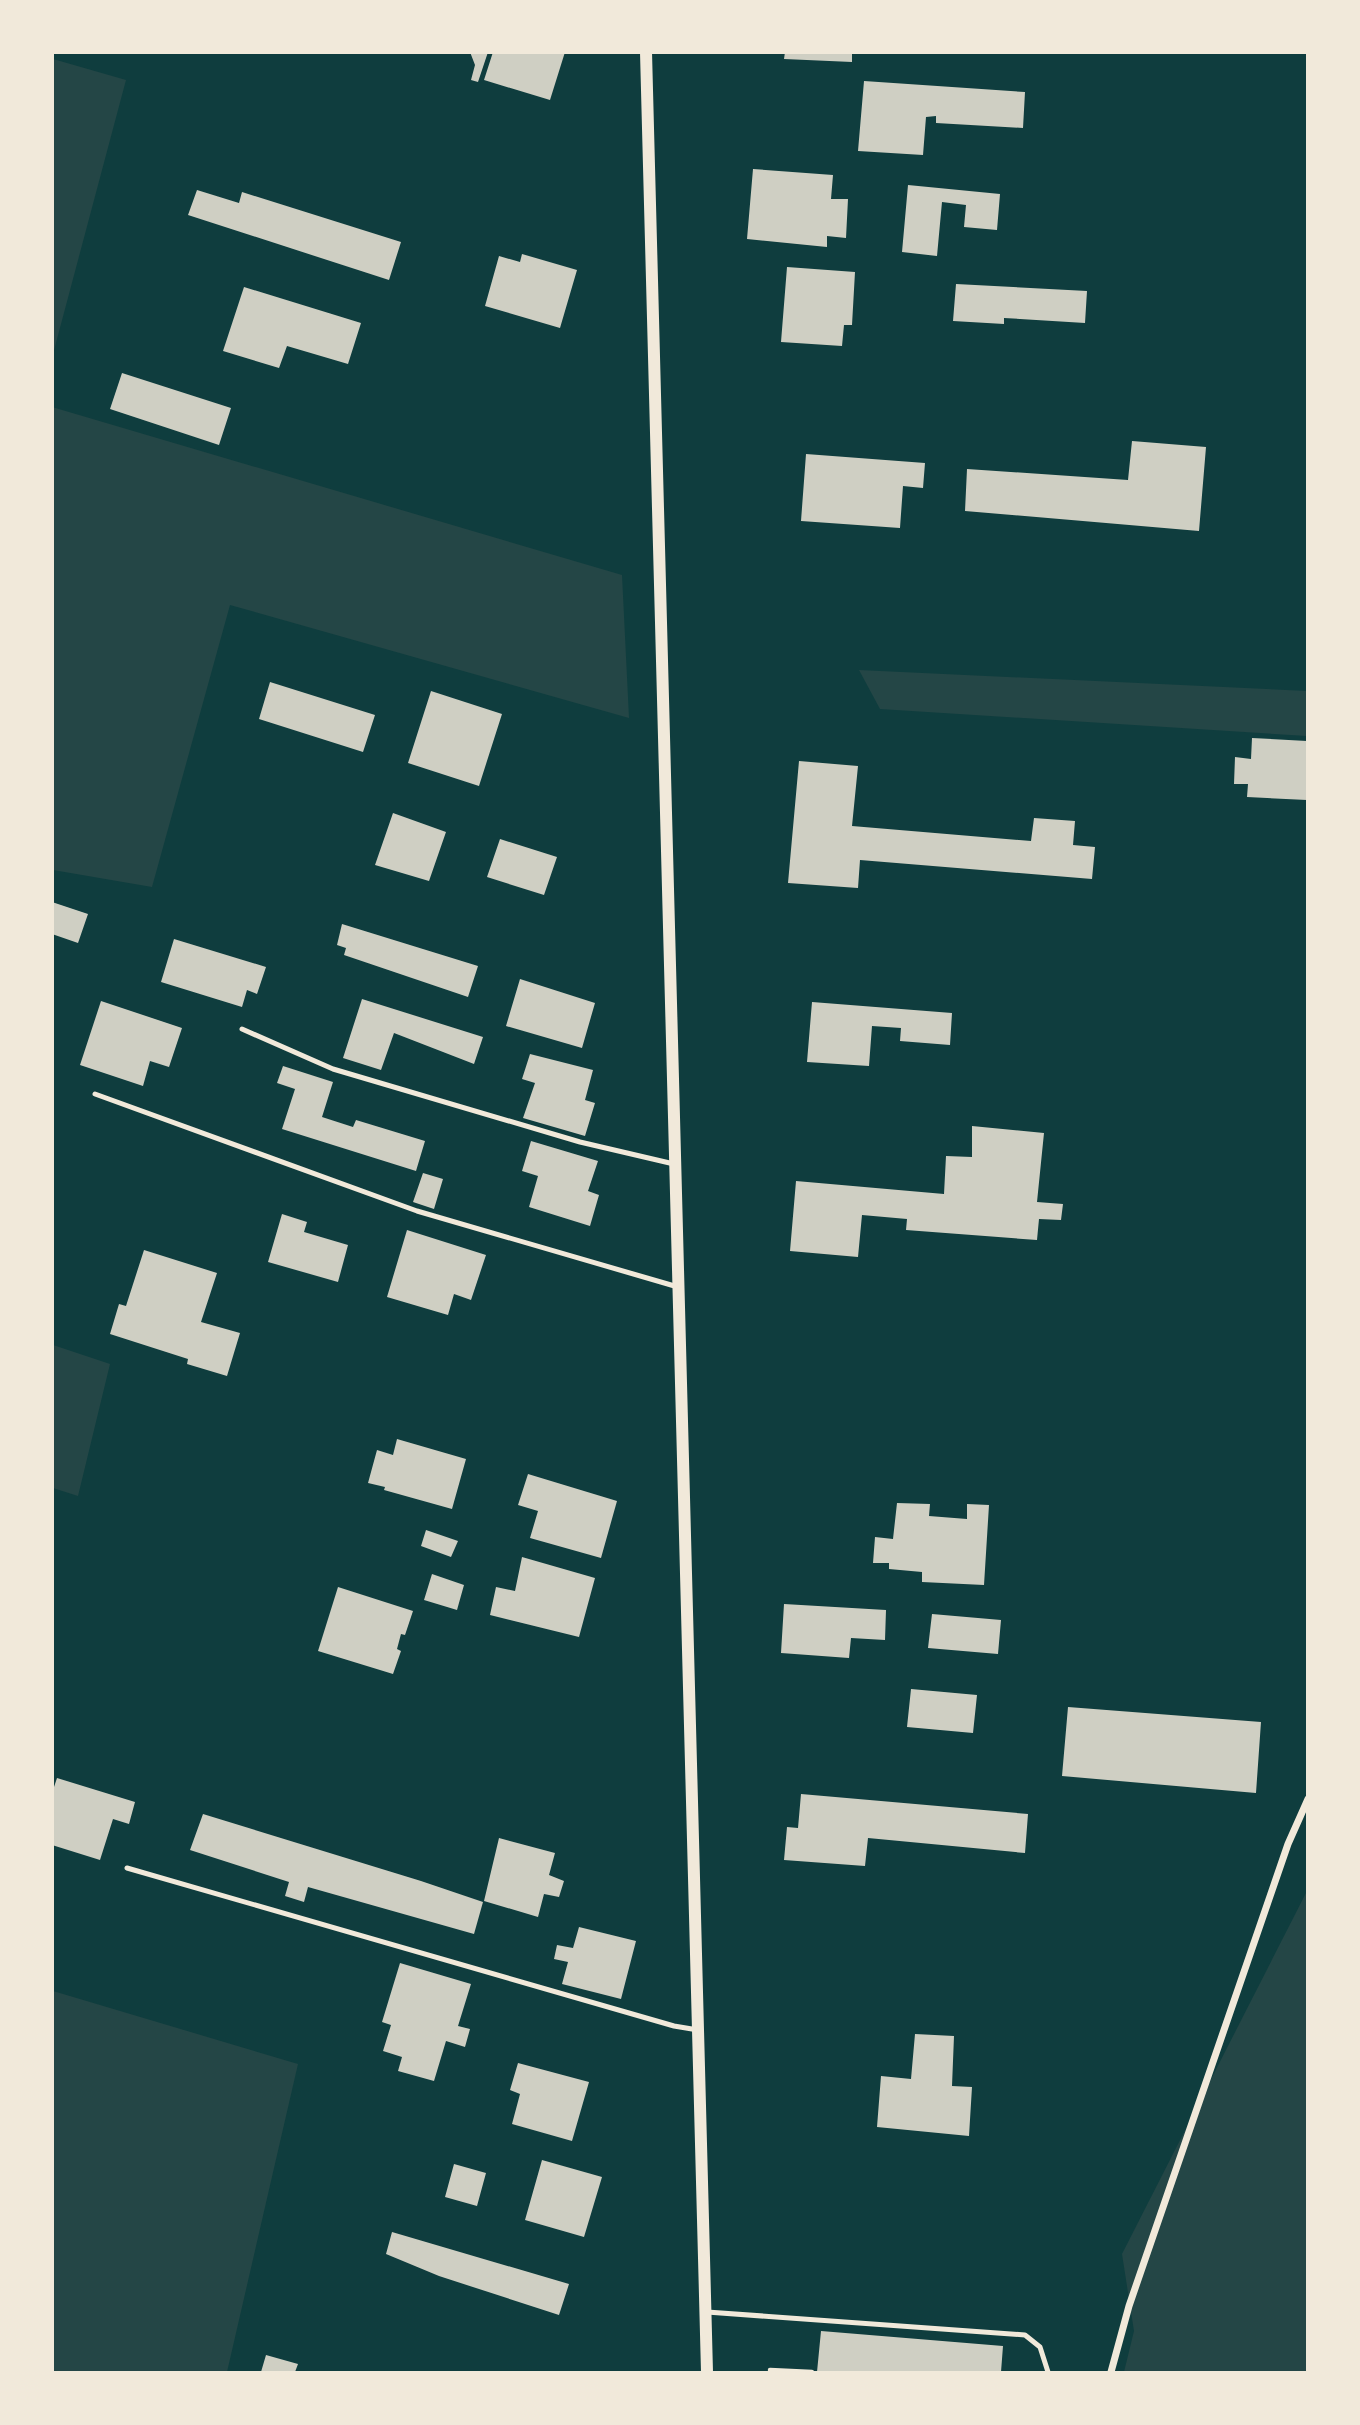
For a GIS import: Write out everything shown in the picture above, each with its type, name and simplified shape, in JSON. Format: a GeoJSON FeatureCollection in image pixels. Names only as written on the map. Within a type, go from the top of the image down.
{"type":"FeatureCollection","features":[{"type":"Feature","properties":{"kind":"street"},"geometry":{"type":"LineString","coordinates":[[646,52],[707,2372]]}},
{"type":"Feature","properties":{"kind":"street"},"geometry":{"type":"LineString","coordinates":[[1111,2372],[1129,2306],[1288,1844],[1307,1799]]}},
{"type":"Feature","properties":{"kind":"lane"},"geometry":{"type":"LineString","coordinates":[[242,1029],[333,1069],[580,1142],[674,1164]]}},
{"type":"Feature","properties":{"kind":"lane"},"geometry":{"type":"LineString","coordinates":[[95,1094],[417,1211],[678,1287]]}},
{"type":"Feature","properties":{"kind":"lane"},"geometry":{"type":"LineString","coordinates":[[127,1868],[470,1969],[674,2026],[698,2030]]}},
{"type":"Feature","properties":{"kind":"lane"},"geometry":{"type":"LineString","coordinates":[[706,2312],[1025,2335],[1040,2347],[1048,2372]]}},
{"type":"Feature","properties":{"kind":"path"},"geometry":{"type":"LineString","coordinates":[[770,2370],[812,2372]]}},
{"type":"Feature","properties":{"kind":"shaded area"},"geometry":{"type":"Polygon","coordinates":[[[52,59],[126,80],[53,354],[52,59]]]}},
{"type":"Feature","properties":{"kind":"shaded area"},"geometry":{"type":"Polygon","coordinates":[[[52,407],[622,575],[629,718],[230,605],[152,887],[53,870],[52,407]]]}},
{"type":"Feature","properties":{"kind":"shaded area"},"geometry":{"type":"Polygon","coordinates":[[[859,670],[1307,691],[1307,736],[880,709],[859,670]]]}},
{"type":"Feature","properties":{"kind":"shaded area"},"geometry":{"type":"Polygon","coordinates":[[[53,1345],[110,1364],[78,1496],[53,1488],[53,1345]]]}},
{"type":"Feature","properties":{"kind":"shaded area"},"geometry":{"type":"Polygon","coordinates":[[[1307,1891],[1307,2372],[1124,2372],[1134,2331],[1122,2254],[1307,1891]]]}},
{"type":"Feature","properties":{"kind":"shaded area"},"geometry":{"type":"Polygon","coordinates":[[[53,1991],[298,2064],[227,2372],[53,2372],[53,1991]]]}},
{"type":"Feature","properties":{"kind":"building"},"geometry":{"type":"Polygon","coordinates":[[[470,52],[488,52],[478,82],[471,80],[475,65],[470,52]]]}},
{"type":"Feature","properties":{"kind":"building"},"geometry":{"type":"Polygon","coordinates":[[[493,52],[565,52],[550,100],[484,80],[493,52]]]}},
{"type":"Feature","properties":{"kind":"building"},"geometry":{"type":"Polygon","coordinates":[[[785,52],[852,52],[852,62],[784,59],[785,52]]]}},
{"type":"Feature","properties":{"kind":"building"},"geometry":{"type":"Polygon","coordinates":[[[864,81],[1025,92],[1023,128],[936,123],[936,116],[926,117],[923,155],[858,151],[864,81]]]}},
{"type":"Feature","properties":{"kind":"building"},"geometry":{"type":"Polygon","coordinates":[[[753,169],[833,175],[831,199],[848,199],[846,238],[827,236],[827,247],[747,239],[753,169]]]}},
{"type":"Feature","properties":{"kind":"building"},"geometry":{"type":"Polygon","coordinates":[[[908,185],[1000,194],[997,230],[964,227],[966,205],[942,202],[937,256],[902,252],[908,185]]]}},
{"type":"Feature","properties":{"kind":"building"},"geometry":{"type":"Polygon","coordinates":[[[197,190],[239,203],[242,192],[401,242],[389,280],[188,215],[197,190]]]}},
{"type":"Feature","properties":{"kind":"building"},"geometry":{"type":"Polygon","coordinates":[[[522,254],[577,270],[560,328],[485,306],[499,256],[520,262],[522,254]]]}},
{"type":"Feature","properties":{"kind":"building"},"geometry":{"type":"Polygon","coordinates":[[[787,267],[855,272],[852,325],[844,325],[842,346],[781,342],[787,267]]]}},
{"type":"Feature","properties":{"kind":"building"},"geometry":{"type":"Polygon","coordinates":[[[956,284],[1087,291],[1085,323],[1004,318],[1004,324],[953,321],[956,284]]]}},
{"type":"Feature","properties":{"kind":"building"},"geometry":{"type":"Polygon","coordinates":[[[244,287],[361,323],[348,364],[287,346],[279,368],[223,351],[244,287]]]}},
{"type":"Feature","properties":{"kind":"building"},"geometry":{"type":"Polygon","coordinates":[[[122,373],[231,408],[219,445],[110,409],[122,373]]]}},
{"type":"Feature","properties":{"kind":"building"},"geometry":{"type":"Polygon","coordinates":[[[1132,441],[1206,447],[1199,531],[965,511],[967,469],[1128,480],[1132,441]]]}},
{"type":"Feature","properties":{"kind":"building"},"geometry":{"type":"Polygon","coordinates":[[[806,454],[925,463],[923,488],[903,486],[900,528],[801,521],[806,454]]]}},
{"type":"Feature","properties":{"kind":"building"},"geometry":{"type":"Polygon","coordinates":[[[270,682],[375,715],[363,752],[259,719],[270,682]]]}},
{"type":"Feature","properties":{"kind":"building"},"geometry":{"type":"Polygon","coordinates":[[[431,691],[502,714],[479,786],[408,763],[431,691]]]}},
{"type":"Feature","properties":{"kind":"building"},"geometry":{"type":"Polygon","coordinates":[[[1252,738],[1307,741],[1307,800],[1247,797],[1248,784],[1234,784],[1235,757],[1251,759],[1252,738]]]}},
{"type":"Feature","properties":{"kind":"building"},"geometry":{"type":"Polygon","coordinates":[[[799,761],[858,766],[852,826],[1031,841],[1034,818],[1075,821],[1073,845],[1095,847],[1092,879],[860,860],[858,888],[788,883],[799,761]]]}},
{"type":"Feature","properties":{"kind":"building"},"geometry":{"type":"Polygon","coordinates":[[[393,813],[446,832],[429,881],[375,865],[393,813]]]}},
{"type":"Feature","properties":{"kind":"building"},"geometry":{"type":"Polygon","coordinates":[[[500,839],[557,857],[544,895],[487,877],[500,839]]]}},
{"type":"Feature","properties":{"kind":"building"},"geometry":{"type":"Polygon","coordinates":[[[52,902],[88,914],[78,943],[52,934],[52,902]]]}},
{"type":"Feature","properties":{"kind":"building"},"geometry":{"type":"Polygon","coordinates":[[[342,924],[478,966],[468,997],[344,955],[346,948],[337,945],[342,924]]]}},
{"type":"Feature","properties":{"kind":"building"},"geometry":{"type":"Polygon","coordinates":[[[174,939],[266,967],[257,994],[247,990],[242,1007],[161,982],[174,939]]]}},
{"type":"Feature","properties":{"kind":"building"},"geometry":{"type":"Polygon","coordinates":[[[520,979],[595,1003],[582,1048],[506,1026],[520,979]]]}},
{"type":"Feature","properties":{"kind":"building"},"geometry":{"type":"Polygon","coordinates":[[[362,999],[483,1037],[474,1064],[394,1033],[381,1070],[343,1058],[362,999]]]}},
{"type":"Feature","properties":{"kind":"building"},"geometry":{"type":"Polygon","coordinates":[[[101,1001],[182,1028],[169,1067],[150,1061],[143,1086],[80,1065],[101,1001]]]}},
{"type":"Feature","properties":{"kind":"building"},"geometry":{"type":"Polygon","coordinates":[[[812,1002],[952,1013],[950,1045],[900,1041],[901,1028],[872,1026],[869,1066],[807,1062],[812,1002]]]}},
{"type":"Feature","properties":{"kind":"building"},"geometry":{"type":"Polygon","coordinates":[[[530,1054],[593,1070],[585,1100],[595,1103],[585,1136],[523,1118],[535,1083],[522,1079],[530,1054]]]}},
{"type":"Feature","properties":{"kind":"building"},"geometry":{"type":"Polygon","coordinates":[[[283,1066],[333,1082],[322,1117],[353,1127],[356,1120],[425,1141],[416,1171],[282,1129],[295,1089],[277,1083],[283,1066]]]}},
{"type":"Feature","properties":{"kind":"building"},"geometry":{"type":"Polygon","coordinates":[[[972,1126],[1044,1133],[1037,1202],[1063,1204],[1061,1220],[1039,1219],[1037,1240],[906,1230],[907,1219],[862,1215],[858,1257],[790,1251],[796,1181],[944,1194],[946,1156],[972,1157],[972,1126]]]}},
{"type":"Feature","properties":{"kind":"building"},"geometry":{"type":"Polygon","coordinates":[[[531,1141],[598,1161],[588,1191],[599,1195],[590,1226],[529,1207],[538,1176],[522,1171],[531,1141]]]}},
{"type":"Feature","properties":{"kind":"building"},"geometry":{"type":"Polygon","coordinates":[[[423,1173],[443,1179],[434,1209],[413,1202],[423,1173]]]}},
{"type":"Feature","properties":{"kind":"building"},"geometry":{"type":"Polygon","coordinates":[[[282,1214],[307,1222],[304,1232],[348,1245],[338,1282],[268,1262],[282,1214]]]}},
{"type":"Feature","properties":{"kind":"building"},"geometry":{"type":"Polygon","coordinates":[[[407,1230],[486,1255],[471,1300],[454,1294],[448,1315],[387,1297],[407,1230]]]}},
{"type":"Feature","properties":{"kind":"building"},"geometry":{"type":"Polygon","coordinates":[[[144,1250],[217,1273],[201,1322],[240,1333],[227,1376],[187,1364],[188,1359],[110,1334],[119,1304],[126,1306],[144,1250]]]}},
{"type":"Feature","properties":{"kind":"building"},"geometry":{"type":"Polygon","coordinates":[[[397,1439],[466,1459],[452,1509],[368,1483],[377,1450],[393,1455],[397,1439]]]}},
{"type":"Feature","properties":{"kind":"building"},"geometry":{"type":"Polygon","coordinates":[[[528,1474],[617,1501],[601,1558],[530,1538],[538,1511],[518,1505],[528,1474]]]}},
{"type":"Feature","properties":{"kind":"building"},"geometry":{"type":"Polygon","coordinates":[[[897,1503],[930,1504],[929,1516],[967,1519],[967,1504],[989,1505],[984,1585],[922,1582],[922,1572],[889,1569],[889,1563],[873,1563],[875,1537],[893,1539],[897,1503]]]}},
{"type":"Feature","properties":{"kind":"building"},"geometry":{"type":"Polygon","coordinates":[[[426,1530],[458,1541],[451,1557],[421,1546],[426,1530]]]}},
{"type":"Feature","properties":{"kind":"building"},"geometry":{"type":"Polygon","coordinates":[[[522,1557],[595,1578],[579,1637],[490,1615],[496,1587],[515,1591],[522,1557]]]}},
{"type":"Feature","properties":{"kind":"building"},"geometry":{"type":"Polygon","coordinates":[[[432,1574],[464,1585],[457,1610],[424,1600],[432,1574]]]}},
{"type":"Feature","properties":{"kind":"building"},"geometry":{"type":"Polygon","coordinates":[[[338,1587],[413,1611],[405,1635],[401,1634],[397,1649],[401,1651],[393,1674],[318,1651],[338,1587]]]}},
{"type":"Feature","properties":{"kind":"building"},"geometry":{"type":"Polygon","coordinates":[[[784,1604],[886,1610],[885,1640],[851,1638],[849,1658],[781,1653],[784,1604]]]}},
{"type":"Feature","properties":{"kind":"building"},"geometry":{"type":"Polygon","coordinates":[[[932,1614],[1001,1620],[998,1654],[928,1648],[932,1614]]]}},
{"type":"Feature","properties":{"kind":"building"},"geometry":{"type":"Polygon","coordinates":[[[911,1689],[977,1695],[973,1733],[907,1727],[911,1689]]]}},
{"type":"Feature","properties":{"kind":"building"},"geometry":{"type":"Polygon","coordinates":[[[1068,1707],[1261,1722],[1256,1793],[1062,1776],[1068,1707]]]}},
{"type":"Feature","properties":{"kind":"building"},"geometry":{"type":"Polygon","coordinates":[[[57,1778],[135,1802],[129,1824],[113,1819],[100,1860],[52,1845],[52,1793],[57,1778]]]}},
{"type":"Feature","properties":{"kind":"building"},"geometry":{"type":"Polygon","coordinates":[[[801,1794],[1028,1814],[1025,1853],[868,1838],[865,1866],[784,1860],[787,1827],[798,1828],[801,1794]]]}},
{"type":"Feature","properties":{"kind":"building"},"geometry":{"type":"Polygon","coordinates":[[[203,1814],[483,1902],[474,1934],[308,1887],[304,1902],[285,1896],[289,1882],[190,1850],[203,1814]]]}},
{"type":"Feature","properties":{"kind":"building"},"geometry":{"type":"Polygon","coordinates":[[[499,1838],[555,1853],[549,1875],[564,1881],[559,1897],[544,1894],[538,1917],[484,1901],[499,1838]]]}},
{"type":"Feature","properties":{"kind":"building"},"geometry":{"type":"Polygon","coordinates":[[[579,1927],[636,1941],[621,1999],[562,1984],[568,1962],[554,1959],[557,1945],[573,1948],[579,1927]]]}},
{"type":"Feature","properties":{"kind":"building"},"geometry":{"type":"Polygon","coordinates":[[[400,1963],[471,1984],[458,2026],[470,2029],[465,2047],[446,2041],[434,2081],[398,2071],[402,2057],[383,2051],[391,2025],[382,2022],[400,1963]]]}},
{"type":"Feature","properties":{"kind":"building"},"geometry":{"type":"Polygon","coordinates":[[[915,2034],[954,2036],[952,2086],[972,2087],[969,2136],[877,2127],[881,2076],[911,2079],[915,2034]]]}},
{"type":"Feature","properties":{"kind":"building"},"geometry":{"type":"Polygon","coordinates":[[[518,2063],[589,2082],[572,2141],[512,2124],[520,2094],[510,2090],[518,2063]]]}},
{"type":"Feature","properties":{"kind":"building"},"geometry":{"type":"Polygon","coordinates":[[[542,2160],[602,2177],[584,2237],[525,2220],[542,2160]]]}},
{"type":"Feature","properties":{"kind":"building"},"geometry":{"type":"Polygon","coordinates":[[[454,2164],[486,2173],[477,2206],[445,2197],[454,2164]]]}},
{"type":"Feature","properties":{"kind":"building"},"geometry":{"type":"Polygon","coordinates":[[[392,2232],[569,2284],[559,2315],[439,2276],[386,2254],[392,2232]]]}},
{"type":"Feature","properties":{"kind":"building"},"geometry":{"type":"Polygon","coordinates":[[[821,2331],[1003,2346],[1001,2372],[817,2372],[821,2331]]]}},
{"type":"Feature","properties":{"kind":"building"},"geometry":{"type":"Polygon","coordinates":[[[266,2355],[298,2364],[295,2372],[261,2372],[266,2355]]]}}]}
